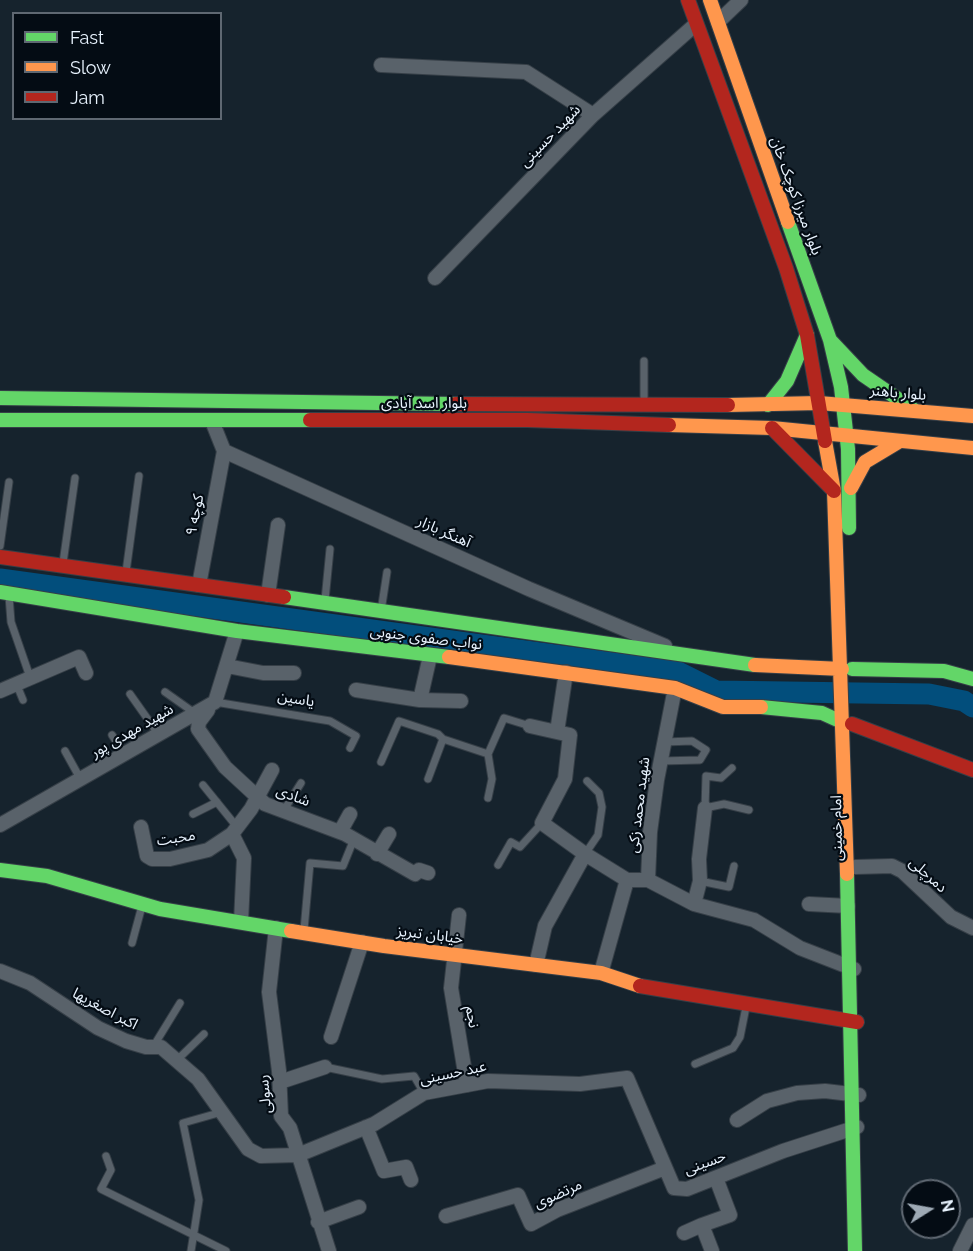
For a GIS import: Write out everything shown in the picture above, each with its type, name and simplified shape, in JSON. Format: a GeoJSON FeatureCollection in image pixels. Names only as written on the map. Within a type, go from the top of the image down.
{"type":"FeatureCollection","features":[{"type":"Feature","properties":{"kind":"main road"},"geometry":{"type":"LineString","coordinates":[[688,0],[786,268],[807,335],[819,403]]}},
{"type":"Feature","properties":{"kind":"main road","name":"بلوار میرزا کوچک خان"},"geometry":{"type":"LineString","coordinates":[[710,0],[830,340],[843,405]]}},
{"type":"Feature","properties":{"kind":"main road"},"geometry":{"type":"LineString","coordinates":[[786,268],[796,268],[802,259]]}},
{"type":"Feature","properties":{"kind":"main road"},"geometry":{"type":"LineString","coordinates":[[768,405],[787,381],[807,335]]}},
{"type":"Feature","properties":{"kind":"main road"},"geometry":{"type":"LineString","coordinates":[[830,340],[863,375],[916,412]]}},
{"type":"Feature","properties":{"kind":"main road","name":"بلوار اسد آبادی"},"geometry":{"type":"LineString","coordinates":[[0,398],[644,406],[819,403]]}},
{"type":"Feature","properties":{"kind":"main road"},"geometry":{"type":"LineString","coordinates":[[135,421],[136,400]]}},
{"type":"Feature","properties":{"kind":"main road","name":"بلوار باهنر"},"geometry":{"type":"LineString","coordinates":[[819,403],[973,416]]}},
{"type":"Feature","properties":{"kind":"main road","name":"امام خمینی"},"geometry":{"type":"LineString","coordinates":[[819,403],[834,491],[847,673]]}},
{"type":"Feature","properties":{"kind":"main road","name":"امام خمینی"},"geometry":{"type":"LineString","coordinates":[[843,405],[850,491],[847,673],[855,1094],[861,1251]]}},
{"type":"Feature","properties":{"kind":"main road","name":"بلوار اسد آبادی"},"geometry":{"type":"LineString","coordinates":[[0,420],[527,420],[772,428],[847,436]]}},
{"type":"Feature","properties":{"kind":"main road"},"geometry":{"type":"LineString","coordinates":[[772,428],[834,491]]}},
{"type":"Feature","properties":{"kind":"main road"},"geometry":{"type":"LineString","coordinates":[[847,436],[973,448]]}},
{"type":"Feature","properties":{"kind":"main road"},"geometry":{"type":"LineString","coordinates":[[850,491],[865,462],[900,441]]}},
{"type":"Feature","properties":{"kind":"main road","name":"نواب صفوی جنوبی"},"geometry":{"type":"LineString","coordinates":[[0,557],[325,603],[415,612],[765,666],[847,673],[944,671],[973,680]]}},
{"type":"Feature","properties":{"kind":"main road","name":"نواب صفوی جنوبی"},"geometry":{"type":"LineString","coordinates":[[5,593],[237,631],[675,688],[723,707],[777,707],[822,713],[848,720],[973,770]]}},
{"type":"Feature","properties":{"kind":"main road","name":"امام خمینی"},"geometry":{"type":"LineString","coordinates":[[851,867],[848,906],[853,968]]}},
{"type":"Feature","properties":{"kind":"main road","name":"خیابان تبریز"},"geometry":{"type":"LineString","coordinates":[[0,870],[47,876],[143,904],[241,922],[362,942],[601,973],[644,988],[854,1022]]}},
{"type":"Feature","properties":{"kind":"main road","name":"امام خمینی"},"geometry":{"type":"LineString","coordinates":[[855,1251],[856,1128]]}},
{"type":"Feature","properties":{"kind":"street"},"geometry":{"type":"LineString","coordinates":[[718,22],[741,0]]}},
{"type":"Feature","properties":{"kind":"street","name":"شهید حسینی"},"geometry":{"type":"LineString","coordinates":[[435,278],[593,115],[696,24]]}},
{"type":"Feature","properties":{"kind":"street"},"geometry":{"type":"LineString","coordinates":[[381,64],[526,72],[593,115]]}},
{"type":"Feature","properties":{"kind":"street"},"geometry":{"type":"LineString","coordinates":[[212,421],[224,451]]}},
{"type":"Feature","properties":{"kind":"street","name":"کوچه ۹"},"geometry":{"type":"LineString","coordinates":[[199,585],[224,451]]}},
{"type":"Feature","properties":{"kind":"street","name":"آهنگر بازار"},"geometry":{"type":"LineString","coordinates":[[224,451],[529,589],[681,653]]}},
{"type":"Feature","properties":{"kind":"street"},"geometry":{"type":"LineString","coordinates":[[268,595],[278,525]]}},
{"type":"Feature","properties":{"kind":"street"},"geometry":{"type":"LineString","coordinates":[[215,702],[237,631]]}},
{"type":"Feature","properties":{"kind":"street"},"geometry":{"type":"LineString","coordinates":[[420,700],[430,656]]}},
{"type":"Feature","properties":{"kind":"street"},"geometry":{"type":"LineString","coordinates":[[0,691],[79,657],[86,673]]}},
{"type":"Feature","properties":{"kind":"street"},"geometry":{"type":"LineString","coordinates":[[227,666],[263,673],[294,673]]}},
{"type":"Feature","properties":{"kind":"street"},"geometry":{"type":"LineString","coordinates":[[557,732],[566,672]]}},
{"type":"Feature","properties":{"kind":"street","name":"شهید محمد زکی"},"geometry":{"type":"LineString","coordinates":[[648,880],[650,832],[675,688]]}},
{"type":"Feature","properties":{"kind":"street"},"geometry":{"type":"LineString","coordinates":[[356,690],[420,700],[461,702]]}},
{"type":"Feature","properties":{"kind":"street","name":"شهید مهدی پور"},"geometry":{"type":"LineString","coordinates":[[0,825],[215,702]]}},
{"type":"Feature","properties":{"kind":"street","name":"شادی"},"geometry":{"type":"LineString","coordinates":[[215,702],[199,722],[198,729],[225,767],[265,804],[340,832],[415,874],[418,870],[428,873]]}},
{"type":"Feature","properties":{"kind":"street"},"geometry":{"type":"LineString","coordinates":[[530,726],[570,735],[565,779],[542,823],[627,880],[648,880],[694,904],[754,920],[800,948],[853,968]]}},
{"type":"Feature","properties":{"kind":"street","name":"محبت"},"geometry":{"type":"LineString","coordinates":[[141,827],[147,856],[152,859],[170,859],[208,850],[235,831],[272,770]]}},
{"type":"Feature","properties":{"kind":"street"},"geometry":{"type":"LineString","coordinates":[[694,904],[700,881],[699,859],[705,808]]}},
{"type":"Feature","properties":{"kind":"street"},"geometry":{"type":"LineString","coordinates":[[340,832],[350,814]]}},
{"type":"Feature","properties":{"kind":"street"},"geometry":{"type":"LineString","coordinates":[[235,831],[244,858],[241,922]]}},
{"type":"Feature","properties":{"kind":"street"},"geometry":{"type":"LineString","coordinates":[[377,854],[388,834]]}},
{"type":"Feature","properties":{"kind":"street"},"geometry":{"type":"LineString","coordinates":[[536,965],[545,926],[585,854]]}},
{"type":"Feature","properties":{"kind":"street","name":"دمرچلی"},"geometry":{"type":"LineString","coordinates":[[851,867],[892,866],[902,871],[951,917],[973,928]]}},
{"type":"Feature","properties":{"kind":"street"},"geometry":{"type":"LineString","coordinates":[[601,973],[627,880]]}},
{"type":"Feature","properties":{"kind":"street"},"geometry":{"type":"LineString","coordinates":[[809,904],[848,906]]}},
{"type":"Feature","properties":{"kind":"street","name":"نجم"},"geometry":{"type":"LineString","coordinates":[[459,915],[451,988],[468,1085]]}},
{"type":"Feature","properties":{"kind":"street","name":"رسولی"},"geometry":{"type":"LineString","coordinates":[[276,928],[269,992],[280,1082],[280,1116],[290,1128],[329,1251]]}},
{"type":"Feature","properties":{"kind":"street"},"geometry":{"type":"LineString","coordinates":[[331,1037],[362,942]]}},
{"type":"Feature","properties":{"kind":"street","name":"اکبر اصغریها"},"geometry":{"type":"LineString","coordinates":[[0,971],[30,983],[98,1028],[126,1041],[161,1047],[198,1079],[248,1149],[261,1156],[298,1155]]}},
{"type":"Feature","properties":{"kind":"street"},"geometry":{"type":"LineString","coordinates":[[280,1082],[325,1067]]}},
{"type":"Feature","properties":{"kind":"street","name":"عبد حسینی"},"geometry":{"type":"LineString","coordinates":[[298,1155],[366,1127],[424,1093],[489,1081],[580,1084],[627,1078]]}},
{"type":"Feature","properties":{"kind":"street","name":"حسینی"},"geometry":{"type":"LineString","coordinates":[[627,1078],[674,1188],[687,1189],[783,1151],[856,1128]]}},
{"type":"Feature","properties":{"kind":"street"},"geometry":{"type":"LineString","coordinates":[[736,1120],[767,1101],[797,1093],[855,1094]]}},
{"type":"Feature","properties":{"kind":"street"},"geometry":{"type":"LineString","coordinates":[[366,1127],[384,1171],[406,1167],[411,1180]]}},
{"type":"Feature","properties":{"kind":"street","name":"مرتضوی"},"geometry":{"type":"LineString","coordinates":[[446,1216],[518,1195],[531,1224],[557,1210],[665,1168]]}},
{"type":"Feature","properties":{"kind":"street"},"geometry":{"type":"LineString","coordinates":[[684,1233],[730,1215],[716,1178]]}},
{"type":"Feature","properties":{"kind":"street"},"geometry":{"type":"LineString","coordinates":[[318,1222],[358,1207]]}},
{"type":"Feature","properties":{"kind":"street"},"geometry":{"type":"LineString","coordinates":[[702,1225],[711,1251]]}},
{"type":"Feature","properties":{"kind":"street"},"geometry":{"type":"LineString","coordinates":[[960,1251],[973,1225]]}},
{"type":"Feature","properties":{"kind":"lane"},"geometry":{"type":"LineString","coordinates":[[644,361],[644,406]]}},
{"type":"Feature","properties":{"kind":"lane"},"geometry":{"type":"LineString","coordinates":[[126,574],[139,476]]}},
{"type":"Feature","properties":{"kind":"lane"},"geometry":{"type":"LineString","coordinates":[[62,566],[75,478]]}},
{"type":"Feature","properties":{"kind":"lane"},"geometry":{"type":"LineString","coordinates":[[0,546],[9,482]]}},
{"type":"Feature","properties":{"kind":"lane"},"geometry":{"type":"LineString","coordinates":[[325,603],[330,549]]}},
{"type":"Feature","properties":{"kind":"lane"},"geometry":{"type":"LineString","coordinates":[[381,610],[387,572]]}},
{"type":"Feature","properties":{"kind":"lane"},"geometry":{"type":"LineString","coordinates":[[5,593],[11,622],[30,677]]}},
{"type":"Feature","properties":{"kind":"lane"},"geometry":{"type":"LineString","coordinates":[[16,683],[23,700]]}},
{"type":"Feature","properties":{"kind":"lane"},"geometry":{"type":"LineString","coordinates":[[165,692],[196,714]]}},
{"type":"Feature","properties":{"kind":"lane"},"geometry":{"type":"LineString","coordinates":[[130,694],[159,735]]}},
{"type":"Feature","properties":{"kind":"lane","name":"یاسین"},"geometry":{"type":"LineString","coordinates":[[215,702],[330,721],[356,736],[350,748]]}},
{"type":"Feature","properties":{"kind":"lane"},"geometry":{"type":"LineString","coordinates":[[488,798],[492,779],[488,754],[504,718],[530,726]]}},
{"type":"Feature","properties":{"kind":"lane"},"geometry":{"type":"LineString","coordinates":[[381,762],[399,721],[488,754]]}},
{"type":"Feature","properties":{"kind":"lane"},"geometry":{"type":"LineString","coordinates":[[112,735],[124,755]]}},
{"type":"Feature","properties":{"kind":"lane"},"geometry":{"type":"LineString","coordinates":[[428,779],[443,739]]}},
{"type":"Feature","properties":{"kind":"lane"},"geometry":{"type":"LineString","coordinates":[[661,761],[700,760],[706,750],[692,741],[665,742]]}},
{"type":"Feature","properties":{"kind":"lane"},"geometry":{"type":"LineString","coordinates":[[64,751],[81,780]]}},
{"type":"Feature","properties":{"kind":"lane"},"geometry":{"type":"LineString","coordinates":[[732,768],[721,778],[706,776],[705,808],[724,804],[749,810]]}},
{"type":"Feature","properties":{"kind":"lane"},"geometry":{"type":"LineString","coordinates":[[585,854],[598,835],[602,807],[599,793],[587,781]]}},
{"type":"Feature","properties":{"kind":"lane"},"geometry":{"type":"LineString","coordinates":[[284,810],[301,783]]}},
{"type":"Feature","properties":{"kind":"lane"},"geometry":{"type":"LineString","coordinates":[[203,785],[235,831]]}},
{"type":"Feature","properties":{"kind":"lane"},"geometry":{"type":"LineString","coordinates":[[193,814],[217,802]]}},
{"type":"Feature","properties":{"kind":"lane"},"geometry":{"type":"LineString","coordinates":[[498,866],[511,842],[520,847],[542,823]]}},
{"type":"Feature","properties":{"kind":"lane"},"geometry":{"type":"LineString","coordinates":[[304,932],[310,863],[343,866],[354,839]]}},
{"type":"Feature","properties":{"kind":"lane"},"geometry":{"type":"LineString","coordinates":[[700,881],[729,887],[734,866]]}},
{"type":"Feature","properties":{"kind":"lane"},"geometry":{"type":"LineString","coordinates":[[132,944],[143,904]]}},
{"type":"Feature","properties":{"kind":"lane"},"geometry":{"type":"LineString","coordinates":[[153,1047],[180,1003]]}},
{"type":"Feature","properties":{"kind":"lane"},"geometry":{"type":"LineString","coordinates":[[695,1064],[733,1048],[740,1037],[746,1004]]}},
{"type":"Feature","properties":{"kind":"lane"},"geometry":{"type":"LineString","coordinates":[[177,1060],[204,1034]]}},
{"type":"Feature","properties":{"kind":"lane"},"geometry":{"type":"LineString","coordinates":[[325,1067],[382,1079],[414,1076],[424,1093]]}},
{"type":"Feature","properties":{"kind":"lane"},"geometry":{"type":"LineString","coordinates":[[191,1251],[199,1200],[183,1122],[222,1112]]}},
{"type":"Feature","properties":{"kind":"lane"},"geometry":{"type":"LineString","coordinates":[[106,1156],[111,1170],[101,1189],[226,1251]]}},
{"type":"Feature","properties":{"kind":"waterway"},"geometry":{"type":"LineString","coordinates":[[0,579],[678,672],[716,691],[929,694],[964,701],[973,707]]}},
{"type":"Feature","properties":{"kind":"traffic: fast"},"geometry":{"type":"LineString","coordinates":[[788,222],[830,340],[841,387],[848,449],[849,528]]}},
{"type":"Feature","properties":{"kind":"traffic: fast"},"geometry":{"type":"LineString","coordinates":[[768,405],[787,381],[807,335]]}},
{"type":"Feature","properties":{"kind":"traffic: fast"},"geometry":{"type":"LineString","coordinates":[[830,340],[863,375],[914,410]]}},
{"type":"Feature","properties":{"kind":"traffic: fast"},"geometry":{"type":"LineString","coordinates":[[0,398],[455,404]]}},
{"type":"Feature","properties":{"kind":"traffic: fast"},"geometry":{"type":"LineString","coordinates":[[0,420],[310,420]]}},
{"type":"Feature","properties":{"kind":"traffic: fast"},"geometry":{"type":"LineString","coordinates":[[0,592],[237,631],[449,657]]}},
{"type":"Feature","properties":{"kind":"traffic: fast"},"geometry":{"type":"LineString","coordinates":[[284,597],[755,665]]}},
{"type":"Feature","properties":{"kind":"traffic: fast"},"geometry":{"type":"LineString","coordinates":[[852,669],[944,671],[973,679]]}},
{"type":"Feature","properties":{"kind":"traffic: fast"},"geometry":{"type":"LineString","coordinates":[[761,707],[822,713],[844,723]]}},
{"type":"Feature","properties":{"kind":"traffic: fast"},"geometry":{"type":"LineString","coordinates":[[0,870],[47,876],[160,909],[291,931]]}},
{"type":"Feature","properties":{"kind":"traffic: fast"},"geometry":{"type":"LineString","coordinates":[[847,874],[855,1251]]}},
{"type":"Feature","properties":{"kind":"traffic: slow"},"geometry":{"type":"LineString","coordinates":[[710,0],[788,222]]}},
{"type":"Feature","properties":{"kind":"traffic: slow"},"geometry":{"type":"LineString","coordinates":[[728,405],[819,403],[973,416]]}},
{"type":"Feature","properties":{"kind":"traffic: slow"},"geometry":{"type":"LineString","coordinates":[[669,425],[772,428],[973,448]]}},
{"type":"Feature","properties":{"kind":"traffic: slow"},"geometry":{"type":"LineString","coordinates":[[825,441],[834,491],[847,874]]}},
{"type":"Feature","properties":{"kind":"traffic: slow"},"geometry":{"type":"LineString","coordinates":[[851,488],[865,462],[900,441]]}},
{"type":"Feature","properties":{"kind":"traffic: slow"},"geometry":{"type":"LineString","coordinates":[[449,657],[675,688],[723,707],[761,707]]}},
{"type":"Feature","properties":{"kind":"traffic: slow"},"geometry":{"type":"LineString","coordinates":[[755,665],[842,669]]}},
{"type":"Feature","properties":{"kind":"traffic: slow"},"geometry":{"type":"LineString","coordinates":[[291,931],[384,946],[601,973],[640,986]]}},
{"type":"Feature","properties":{"kind":"traffic: jam"},"geometry":{"type":"LineString","coordinates":[[688,0],[786,268],[807,335],[825,441]]}},
{"type":"Feature","properties":{"kind":"traffic: jam"},"geometry":{"type":"LineString","coordinates":[[455,404],[728,405]]}},
{"type":"Feature","properties":{"kind":"traffic: jam"},"geometry":{"type":"LineString","coordinates":[[310,420],[527,420],[669,425]]}},
{"type":"Feature","properties":{"kind":"traffic: jam"},"geometry":{"type":"LineString","coordinates":[[772,428],[834,491]]}},
{"type":"Feature","properties":{"kind":"traffic: jam"},"geometry":{"type":"LineString","coordinates":[[0,557],[284,597]]}},
{"type":"Feature","properties":{"kind":"traffic: jam"},"geometry":{"type":"LineString","coordinates":[[852,724],[973,770]]}},
{"type":"Feature","properties":{"kind":"traffic: jam"},"geometry":{"type":"LineString","coordinates":[[640,986],[857,1022]]}}]}
